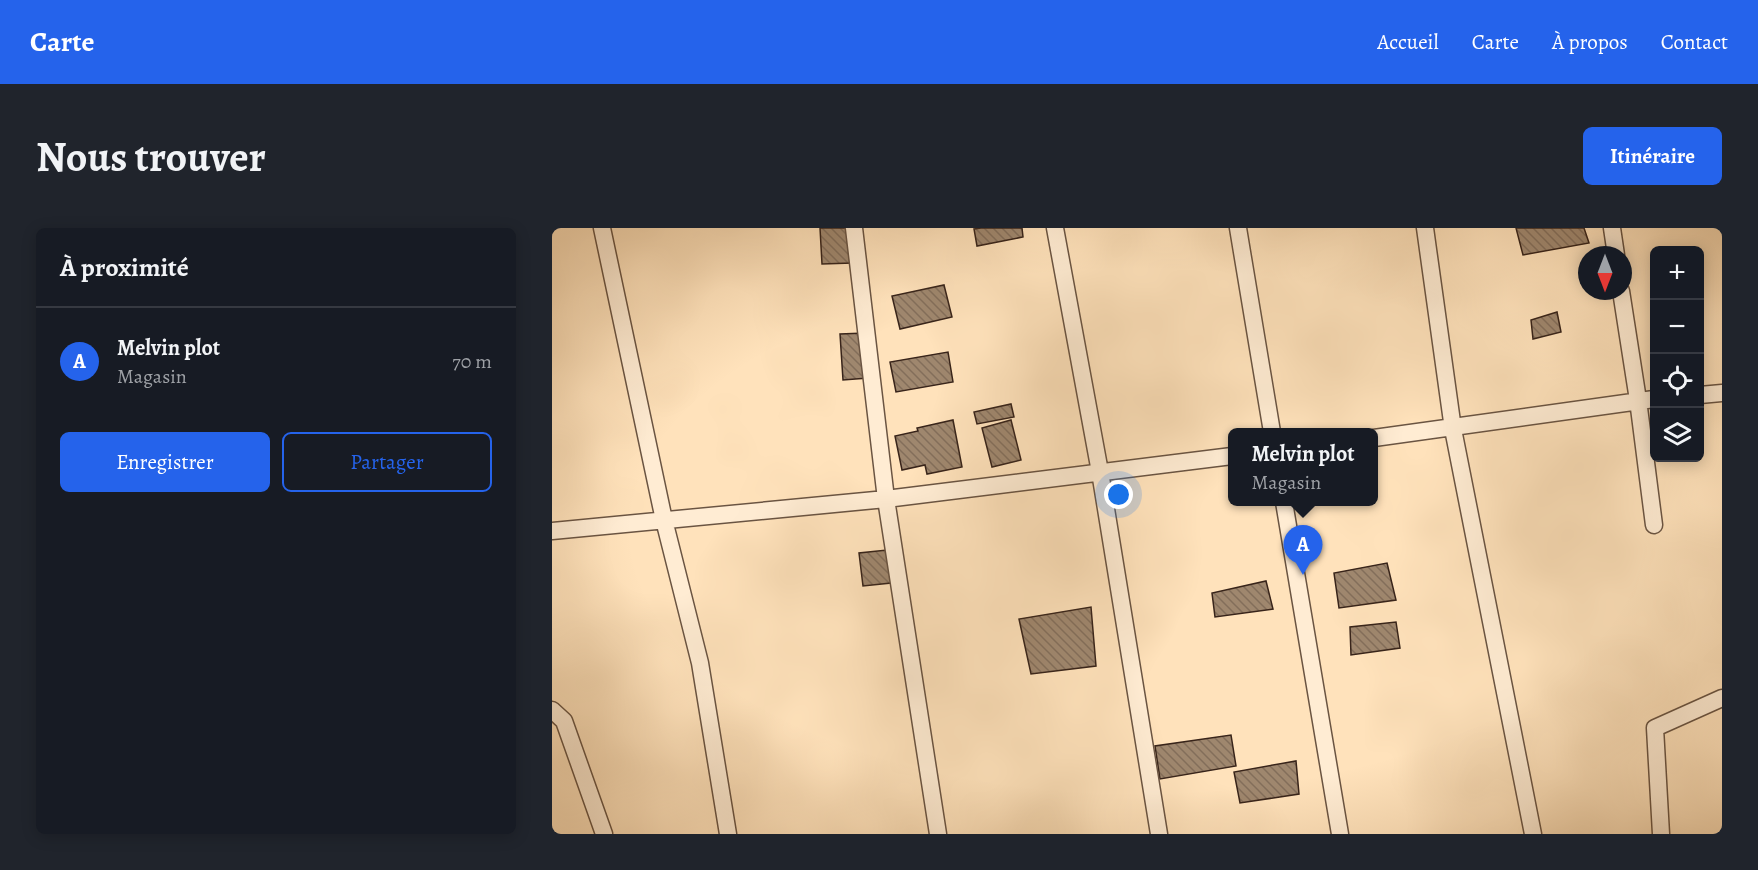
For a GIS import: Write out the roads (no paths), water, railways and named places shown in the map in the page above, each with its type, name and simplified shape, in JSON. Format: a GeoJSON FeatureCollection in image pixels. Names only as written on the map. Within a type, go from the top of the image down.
{"type":"FeatureCollection","features":[{"type":"Feature","properties":{"kind":"street"},"geometry":{"type":"LineString","coordinates":[[602,228],[664,520],[700,663],[728,834]]}},
{"type":"Feature","properties":{"kind":"street"},"geometry":{"type":"LineString","coordinates":[[854,228],[886,499],[938,834]]}},
{"type":"Feature","properties":{"kind":"street"},"geometry":{"type":"LineString","coordinates":[[1055,228],[1100,472],[1159,834]]}},
{"type":"Feature","properties":{"kind":"street"},"geometry":{"type":"LineString","coordinates":[[1238,228],[1271,428]]}},
{"type":"Feature","properties":{"kind":"street"},"geometry":{"type":"LineString","coordinates":[[1425,228],[1453,429],[1533,834]]}},
{"type":"Feature","properties":{"kind":"street"},"geometry":{"type":"LineString","coordinates":[[1612,228],[1615,246]]}},
{"type":"Feature","properties":{"kind":"street"},"geometry":{"type":"LineString","coordinates":[[1623,300],[1646,400],[1654,525]]}},
{"type":"Feature","properties":{"kind":"street"},"geometry":{"type":"LineString","coordinates":[[1704,395],[1722,393]]}},
{"type":"Feature","properties":{"kind":"street"},"geometry":{"type":"LineString","coordinates":[[1378,438],[1453,429],[1646,400]]}},
{"type":"Feature","properties":{"kind":"street"},"geometry":{"type":"LineString","coordinates":[[552,531],[886,499],[1228,457]]}},
{"type":"Feature","properties":{"kind":"street"},"geometry":{"type":"LineString","coordinates":[[1285,506],[1340,834]]}},
{"type":"Feature","properties":{"kind":"street"},"geometry":{"type":"LineString","coordinates":[[1661,834],[1655,728],[1722,698]]}},
{"type":"Feature","properties":{"kind":"street"},"geometry":{"type":"LineString","coordinates":[[552,710],[564,721],[604,834]]}},
{"type":"Feature","properties":{"kind":"place","name":"Melvin plot"},"geometry":{"type":"Point","coordinates":[1303,575]}}]}
